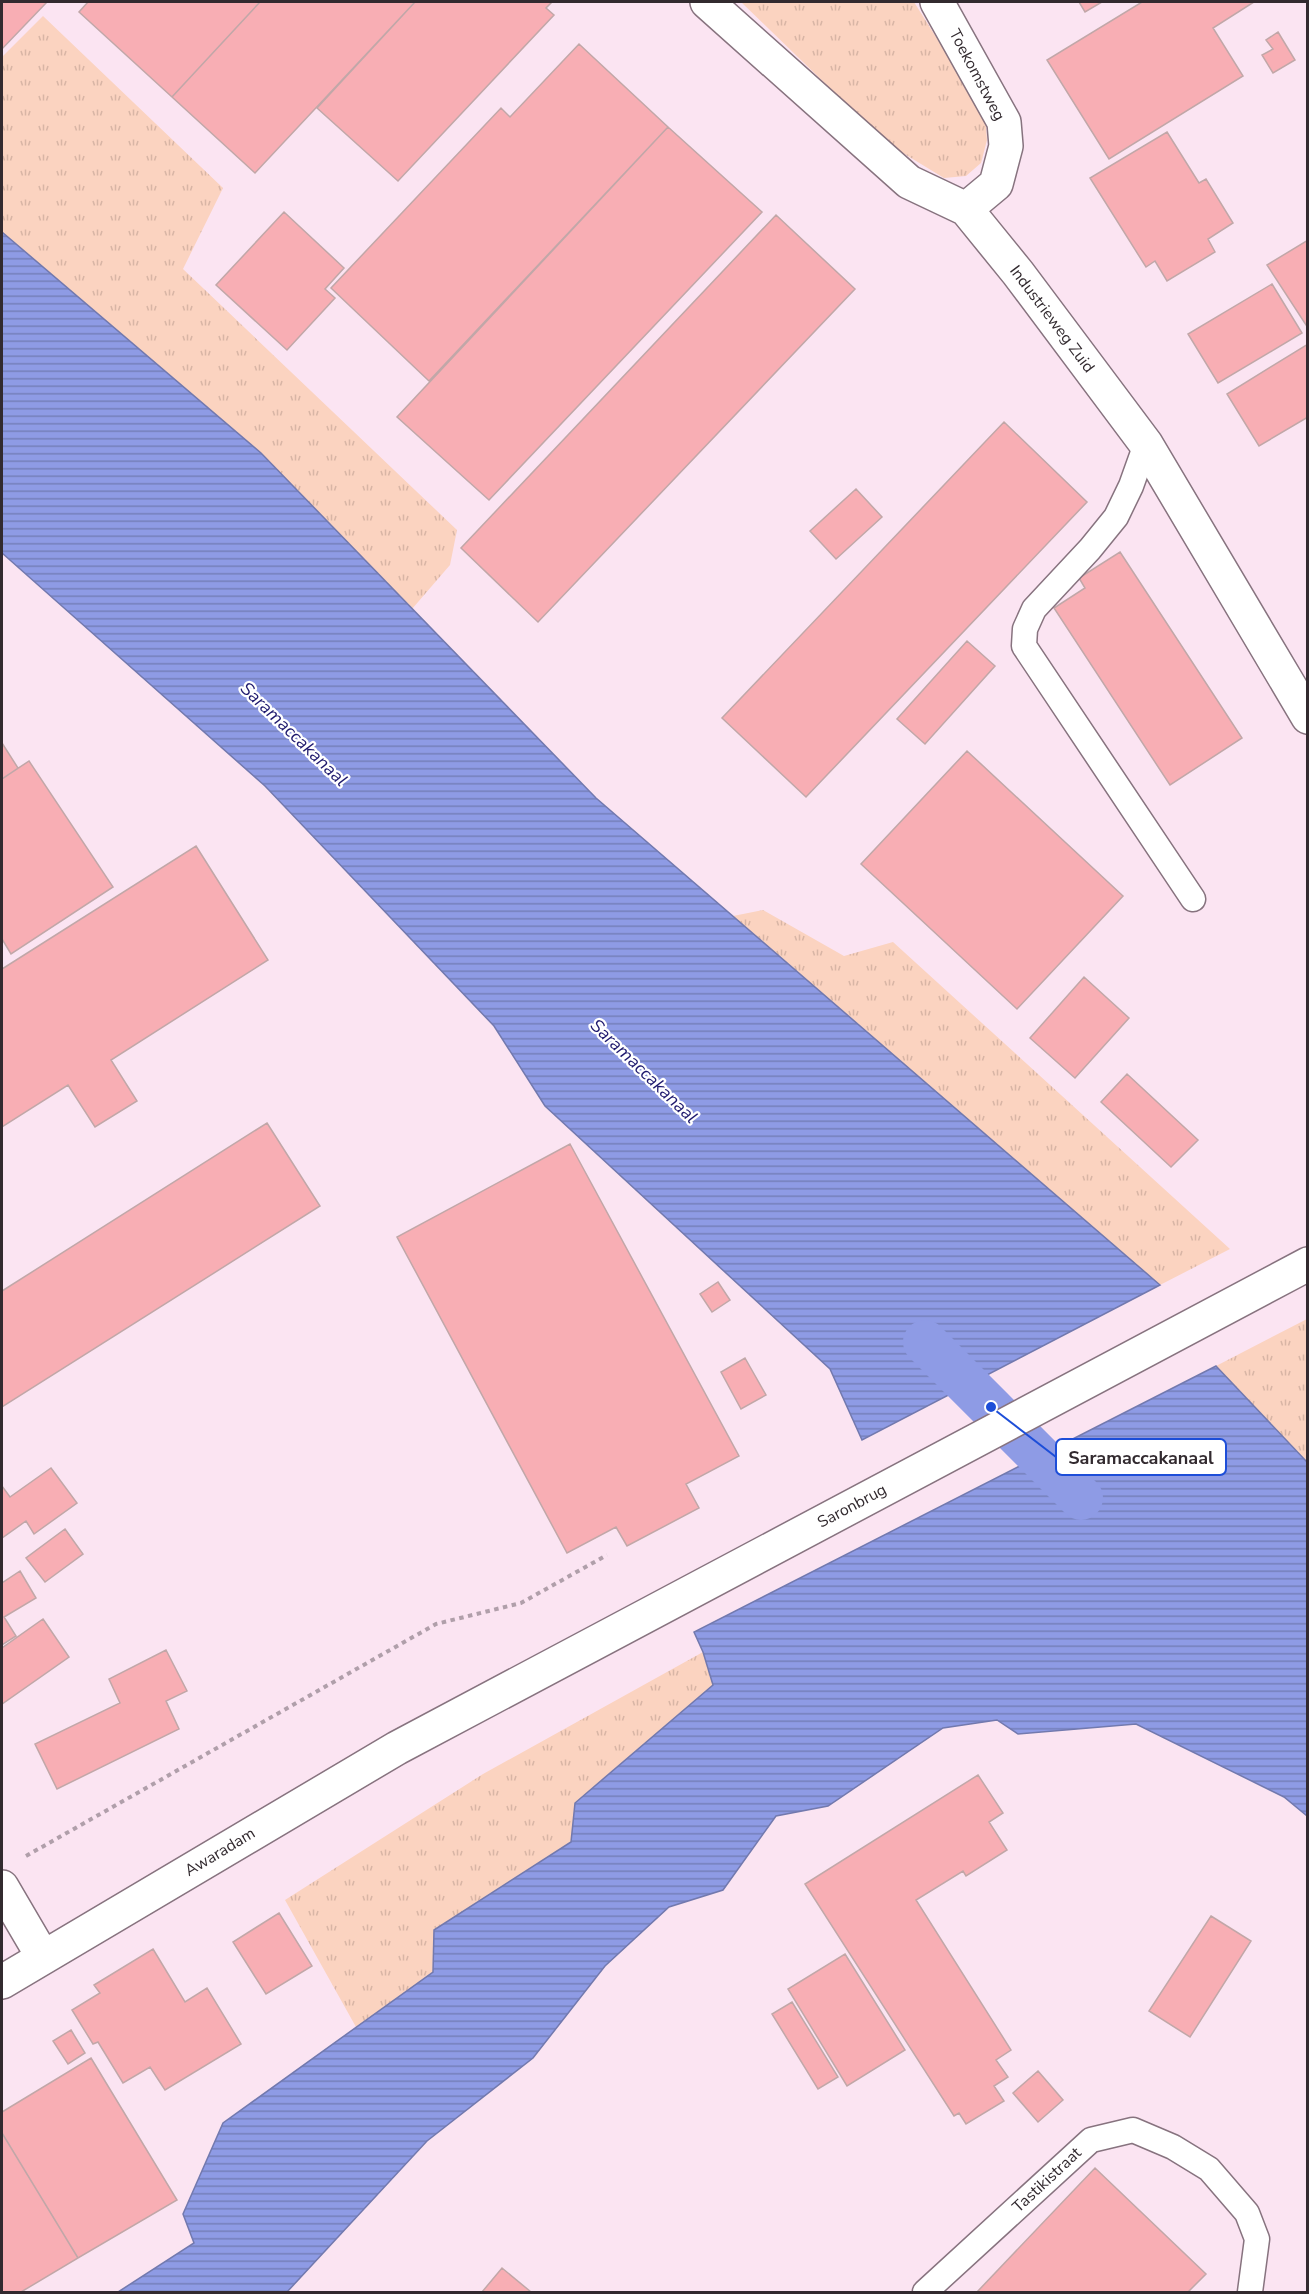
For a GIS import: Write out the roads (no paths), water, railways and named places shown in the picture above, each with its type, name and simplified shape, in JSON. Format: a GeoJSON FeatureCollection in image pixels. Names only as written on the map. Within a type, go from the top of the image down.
{"type":"FeatureCollection","features":[{"type":"Feature","properties":{"kind":"main road","name":"Industrieweg Zuid"},"geometry":{"type":"LineString","coordinates":[[706,2],[909,182],[966,209],[1018,273],[1146,444],[1308,717]]}},
{"type":"Feature","properties":{"kind":"main road","name":"Toekomstweg"},"geometry":{"type":"LineString","coordinates":[[938,2],[1005,122],[1006,146],[996,184],[966,209]]}},
{"type":"Feature","properties":{"kind":"main road","name":"Saronbrug"},"geometry":{"type":"LineString","coordinates":[[397,1748],[1308,1264]]}},
{"type":"Feature","properties":{"kind":"main road","name":"Awaradam"},"geometry":{"type":"LineString","coordinates":[[2,1982],[397,1748]]}},
{"type":"Feature","properties":{"kind":"main road"},"geometry":{"type":"LineString","coordinates":[[2,1887],[42,1957]]}},
{"type":"Feature","properties":{"kind":"lane"},"geometry":{"type":"LineString","coordinates":[[1146,444],[1131,486],[1116,517],[1090,549],[1034,609],[1025,629],[1024,646],[1193,899]]}},
{"type":"Feature","properties":{"kind":"lane","name":"Tastikistraat"},"geometry":{"type":"LineString","coordinates":[[925,2292],[1090,2140],[1133,2130],[1173,2147],[1209,2169],[1247,2213],[1257,2238],[1250,2292]]}},
{"type":"Feature","properties":{"kind":"water"},"geometry":{"type":"Polygon","coordinates":[[[2,232],[261,453],[596,798],[1160,1285],[862,1440],[830,1369],[545,1106],[494,1026],[265,786],[2,553],[2,232]]]}},
{"type":"Feature","properties":{"kind":"water"},"geometry":{"type":"Polygon","coordinates":[[[1216,1366],[1307,1462],[1307,1816],[1284,1797],[1136,1724],[1018,1734],[997,1720],[943,1728],[828,1806],[776,1816],[723,1890],[669,1907],[605,1966],[533,2058],[427,2141],[287,2292],[118,2292],[194,2243],[183,2214],[223,2123],[433,1972],[434,1930],[571,1842],[575,1803],[713,1685],[694,1632],[1216,1366]]]}},
{"type":"Feature","properties":{"kind":"waterway","name":"Saramaccakanaal"},"geometry":{"type":"LineString","coordinates":[[925,1342],[1081,1498]]}},
{"type":"Feature","properties":{"kind":"place","name":"Saramaccakanaal"},"geometry":{"type":"Point","coordinates":[991,1407]}}]}
